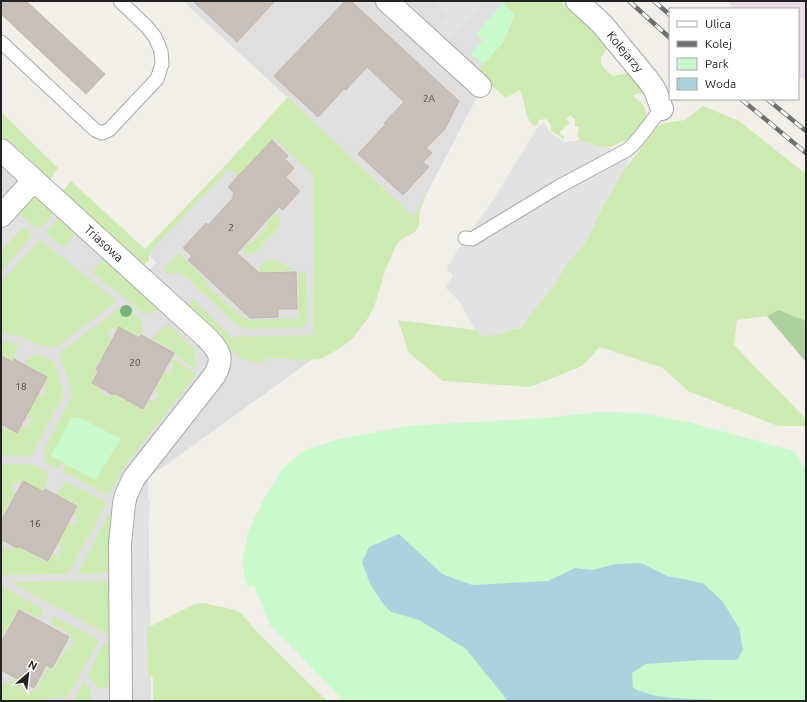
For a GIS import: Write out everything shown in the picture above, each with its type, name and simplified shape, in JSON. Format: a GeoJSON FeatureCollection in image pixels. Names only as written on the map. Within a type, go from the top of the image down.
{"type":"FeatureCollection","features":[{"type":"Feature","properties":{"kind":"street"},"geometry":{"type":"LineString","coordinates":[[387,1],[480,86]]}},
{"type":"Feature","properties":{"kind":"street","name":"Kolejarzy"},"geometry":{"type":"LineString","coordinates":[[577,1],[602,24],[649,81],[655,90],[662,109]]}},
{"type":"Feature","properties":{"kind":"street","name":"Triasowa"},"geometry":{"type":"LineString","coordinates":[[1,150],[206,337],[218,350],[220,357],[220,364],[217,370],[134,478],[125,499],[120,544],[121,701]]}},
{"type":"Feature","properties":{"kind":"street"},"geometry":{"type":"LineString","coordinates":[[1,216],[34,180]]}},
{"type":"Feature","properties":{"kind":"lane"},"geometry":{"type":"LineString","coordinates":[[1,42],[95,130],[102,133],[109,130],[157,78],[162,64],[161,51],[155,37],[147,27],[120,1]]}},
{"type":"Feature","properties":{"kind":"lane"},"geometry":{"type":"LineString","coordinates":[[465,238],[472,239],[558,187],[627,150],[634,145],[655,116],[662,109]]}},
{"type":"Feature","properties":{"kind":"shaded area"},"geometry":{"type":"Polygon","coordinates":[[[183,1],[505,1],[500,53],[414,218],[314,122],[183,1]]]}},
{"type":"Feature","properties":{"kind":"shaded area"},"geometry":{"type":"Polygon","coordinates":[[[432,1],[486,1],[450,39],[437,27],[448,16],[432,1]]]}},
{"type":"Feature","properties":{"kind":"shaded area"},"geometry":{"type":"Polygon","coordinates":[[[727,1],[806,1],[806,81],[799,76],[799,8],[734,8],[727,1]]]}},
{"type":"Feature","properties":{"kind":"shaded area"},"geometry":{"type":"Polygon","coordinates":[[[275,120],[313,151],[328,348],[148,478],[151,701],[1,701],[1,156],[141,278],[156,263],[148,253],[275,120]]]}},
{"type":"Feature","properties":{"kind":"shaded area"},"geometry":{"type":"Polygon","coordinates":[[[544,123],[551,133],[565,142],[579,140],[604,148],[610,148],[629,161],[583,246],[567,264],[554,286],[529,316],[522,329],[514,329],[497,335],[482,336],[475,330],[459,301],[446,288],[446,285],[452,278],[452,274],[447,268],[465,238],[490,205],[539,125],[544,123]]]}},
{"type":"Feature","properties":{"kind":"shaded area"},"geometry":{"type":"Polygon","coordinates":[[[10,216],[23,227],[1,251],[1,227],[10,216]]]}},
{"type":"Feature","properties":{"kind":"shaded area"},"geometry":{"type":"Polygon","coordinates":[[[134,500],[150,501],[145,559],[148,679],[135,680],[132,686],[133,586],[132,577],[129,577],[134,500]]]}},
{"type":"Feature","properties":{"kind":"shaded area"},"geometry":{"type":"Polygon","coordinates":[[[110,685],[113,701],[96,701],[96,688],[105,688],[110,685]]]}},
{"type":"Feature","properties":{"kind":"green space"},"geometry":{"type":"Polygon","coordinates":[[[501,1],[561,1],[609,47],[602,56],[601,60],[601,63],[605,69],[613,76],[629,73],[636,80],[644,95],[638,93],[634,95],[634,97],[643,104],[646,114],[645,120],[631,138],[613,146],[604,148],[579,140],[580,137],[577,137],[579,127],[575,126],[575,119],[570,115],[566,120],[571,123],[569,123],[560,132],[565,140],[551,132],[551,125],[546,119],[539,120],[537,125],[534,126],[528,117],[519,90],[506,98],[476,72],[502,44],[515,15],[501,1]]]}},
{"type":"Feature","properties":{"kind":"green space"},"geometry":{"type":"Polygon","coordinates":[[[503,3],[515,15],[502,44],[483,64],[472,55],[472,52],[483,40],[476,34],[503,3]]]}},
{"type":"Feature","properties":{"kind":"green space"},"geometry":{"type":"Polygon","coordinates":[[[288,97],[414,217],[430,185],[420,210],[419,226],[415,232],[399,241],[396,246],[385,271],[375,304],[368,318],[352,339],[337,350],[320,359],[293,360],[284,358],[271,359],[266,357],[264,362],[258,363],[241,358],[221,343],[185,309],[193,299],[231,337],[313,335],[314,175],[275,139],[239,177],[229,169],[149,253],[149,260],[145,264],[142,264],[60,194],[71,181],[145,249],[222,169],[288,97]]]}},
{"type":"Feature","properties":{"kind":"green space"},"geometry":{"type":"Polygon","coordinates":[[[703,106],[739,121],[806,174],[806,321],[779,310],[767,316],[737,320],[734,345],[806,419],[806,426],[778,426],[688,391],[663,368],[600,347],[582,366],[530,387],[443,381],[409,353],[398,320],[475,330],[535,284],[658,126],[665,123],[685,120],[703,106]]]}},
{"type":"Feature","properties":{"kind":"green space"},"geometry":{"type":"Polygon","coordinates":[[[1,112],[58,168],[50,180],[1,136],[1,112]]]}},
{"type":"Feature","properties":{"kind":"green space"},"geometry":{"type":"Polygon","coordinates":[[[33,198],[38,199],[54,213],[38,230],[16,211],[26,201],[33,198]]]}},
{"type":"Feature","properties":{"kind":"green space"},"geometry":{"type":"Polygon","coordinates":[[[275,214],[278,214],[280,217],[280,226],[255,253],[247,255],[242,252],[251,241],[253,243],[275,214]]]}},
{"type":"Feature","properties":{"kind":"green space"},"geometry":{"type":"Polygon","coordinates":[[[59,218],[76,233],[63,247],[45,233],[59,218]]]}},
{"type":"Feature","properties":{"kind":"green space"},"geometry":{"type":"Polygon","coordinates":[[[23,227],[33,235],[1,271],[1,251],[23,227]]]}},
{"type":"Feature","properties":{"kind":"green space"},"geometry":{"type":"Polygon","coordinates":[[[40,240],[117,301],[55,348],[38,345],[22,337],[1,333],[1,282],[40,240]]]}},
{"type":"Feature","properties":{"kind":"green space"},"geometry":{"type":"Polygon","coordinates":[[[179,253],[208,282],[206,284],[243,319],[245,316],[250,320],[299,318],[298,273],[305,271],[308,308],[306,325],[300,328],[246,329],[238,325],[184,275],[177,273],[167,274],[163,269],[179,253]]]}},
{"type":"Feature","properties":{"kind":"green space"},"geometry":{"type":"Polygon","coordinates":[[[106,257],[162,310],[146,315],[92,272],[106,257]]]}},
{"type":"Feature","properties":{"kind":"green space"},"geometry":{"type":"Polygon","coordinates":[[[269,260],[279,262],[293,270],[258,273],[262,264],[269,260]]]}},
{"type":"Feature","properties":{"kind":"green space"},"geometry":{"type":"Polygon","coordinates":[[[120,307],[128,310],[142,321],[142,331],[139,337],[119,327],[116,331],[112,328],[107,337],[111,338],[109,343],[112,345],[109,350],[106,349],[94,371],[97,373],[91,384],[101,389],[99,393],[108,398],[110,394],[113,395],[115,392],[120,395],[119,397],[144,410],[150,400],[154,402],[159,394],[155,392],[156,388],[153,386],[161,373],[164,375],[166,371],[169,373],[174,364],[170,362],[172,358],[196,375],[133,455],[108,495],[63,472],[66,465],[63,463],[61,463],[58,469],[45,462],[44,449],[73,394],[60,356],[61,352],[120,307]]]}},
{"type":"Feature","properties":{"kind":"green space"},"geometry":{"type":"Polygon","coordinates":[[[779,310],[806,321],[806,362],[767,316],[779,310]]]}},
{"type":"Feature","properties":{"kind":"green space"},"geometry":{"type":"Polygon","coordinates":[[[167,324],[194,349],[196,369],[174,354],[175,352],[152,339],[167,324]]]}},
{"type":"Feature","properties":{"kind":"green space"},"geometry":{"type":"Polygon","coordinates":[[[1,340],[18,344],[12,361],[1,356],[1,340]]]}},
{"type":"Feature","properties":{"kind":"green space"},"geometry":{"type":"Polygon","coordinates":[[[37,354],[54,362],[64,394],[32,455],[27,457],[1,456],[1,426],[17,434],[22,425],[27,428],[32,419],[27,417],[29,412],[26,411],[34,397],[36,399],[39,394],[43,396],[47,388],[43,386],[48,376],[25,364],[29,358],[37,354]]]}},
{"type":"Feature","properties":{"kind":"green space"},"geometry":{"type":"Polygon","coordinates":[[[598,412],[638,413],[685,421],[794,451],[806,470],[806,701],[344,701],[270,625],[254,585],[249,588],[245,580],[242,560],[249,530],[264,499],[282,469],[305,450],[340,439],[408,426],[545,418],[598,412]]]}},
{"type":"Feature","properties":{"kind":"green space"},"geometry":{"type":"Polygon","coordinates":[[[78,417],[121,439],[95,480],[51,456],[70,419],[78,417]]]}},
{"type":"Feature","properties":{"kind":"green space"},"geometry":{"type":"Polygon","coordinates":[[[1,464],[32,464],[47,471],[48,473],[43,491],[23,480],[20,484],[16,482],[11,490],[15,492],[13,496],[16,497],[12,504],[10,502],[1,518],[1,464]]]}},
{"type":"Feature","properties":{"kind":"green space"},"geometry":{"type":"Polygon","coordinates":[[[66,481],[107,503],[68,574],[1,575],[1,541],[4,542],[2,546],[11,551],[14,547],[17,549],[19,546],[48,563],[53,553],[58,556],[62,547],[58,544],[59,541],[57,539],[64,526],[67,527],[69,524],[74,526],[78,517],[74,515],[79,505],[56,494],[66,481]]]}},
{"type":"Feature","properties":{"kind":"green space"},"geometry":{"type":"Polygon","coordinates":[[[113,507],[113,573],[77,574],[113,507]]]}},
{"type":"Feature","properties":{"kind":"green space"},"geometry":{"type":"Polygon","coordinates":[[[113,581],[111,636],[10,582],[113,581]]]}},
{"type":"Feature","properties":{"kind":"green space"},"geometry":{"type":"Polygon","coordinates":[[[1,586],[41,608],[42,613],[39,618],[19,608],[1,641],[1,586]]]}},
{"type":"Feature","properties":{"kind":"green space"},"geometry":{"type":"Polygon","coordinates":[[[203,603],[231,609],[241,613],[257,632],[327,701],[153,701],[153,678],[151,676],[148,677],[147,628],[195,604],[203,603]]]}},
{"type":"Feature","properties":{"kind":"green space"},"geometry":{"type":"Polygon","coordinates":[[[55,616],[98,640],[68,697],[22,701],[1,701],[1,685],[3,685],[4,682],[8,685],[12,678],[23,685],[21,688],[29,693],[32,689],[35,691],[48,667],[53,670],[65,649],[68,651],[74,640],[70,637],[71,635],[50,623],[52,618],[55,616]]]}},
{"type":"Feature","properties":{"kind":"green space"},"geometry":{"type":"Polygon","coordinates":[[[109,643],[112,645],[110,685],[105,688],[96,688],[96,684],[89,678],[88,674],[104,644],[109,643]]]}},
{"type":"Feature","properties":{"kind":"green space"},"geometry":{"type":"Polygon","coordinates":[[[84,682],[91,689],[91,701],[74,701],[84,682]]]}},
{"type":"Feature","properties":{"kind":"water"},"geometry":{"type":"Polygon","coordinates":[[[399,534],[442,574],[472,585],[548,581],[575,568],[593,570],[616,564],[641,563],[667,576],[703,583],[723,602],[739,628],[743,650],[737,660],[702,660],[646,664],[632,673],[633,688],[666,697],[722,701],[508,701],[466,649],[419,620],[391,612],[384,605],[370,584],[362,562],[369,547],[399,534]]]}},
{"type":"Feature","properties":{"kind":"building"},"geometry":{"type":"Polygon","coordinates":[[[1,1],[26,1],[105,74],[86,94],[1,14],[1,1]]]}},
{"type":"Feature","properties":{"kind":"building"},"geometry":{"type":"Polygon","coordinates":[[[193,1],[275,1],[237,42],[193,1]]]}},
{"type":"Feature","properties":{"kind":"building"},"geometry":{"type":"Polygon","coordinates":[[[345,1],[351,1],[459,101],[445,129],[426,148],[432,153],[423,162],[429,167],[403,195],[358,154],[404,102],[367,67],[318,117],[274,76],[345,1]]]}},
{"type":"Feature","properties":{"kind":"building"},"geometry":{"type":"Polygon","coordinates":[[[272,140],[288,156],[285,159],[294,168],[286,177],[300,191],[283,210],[279,207],[237,253],[259,273],[296,272],[297,309],[278,309],[278,317],[250,318],[188,260],[192,256],[183,248],[206,223],[208,225],[234,197],[232,196],[234,193],[228,187],[272,140]]]}},
{"type":"Feature","properties":{"kind":"building"},"geometry":{"type":"Polygon","coordinates":[[[119,327],[139,338],[141,335],[174,353],[143,409],[92,383],[98,372],[96,370],[119,327]]]}},
{"type":"Feature","properties":{"kind":"building"},"geometry":{"type":"Polygon","coordinates":[[[1,356],[13,362],[14,359],[47,377],[17,433],[1,424],[1,356]]]}},
{"type":"Feature","properties":{"kind":"building"},"geometry":{"type":"Polygon","coordinates":[[[23,481],[44,492],[45,489],[77,506],[48,561],[18,546],[17,548],[1,539],[1,521],[23,481]]]}},
{"type":"Feature","properties":{"kind":"building"},"geometry":{"type":"Polygon","coordinates":[[[19,610],[69,637],[52,668],[46,665],[34,688],[1,670],[1,643],[19,610]]]}},
{"type":"Feature","properties":{"kind":"railway"},"geometry":{"type":"LineString","coordinates":[[629,1],[669,37]]}},
{"type":"Feature","properties":{"kind":"railway"},"geometry":{"type":"LineString","coordinates":[[654,1],[669,14]]}},
{"type":"Feature","properties":{"kind":"railway"},"geometry":{"type":"LineString","coordinates":[[742,100],[806,153]]}},
{"type":"Feature","properties":{"kind":"railway"},"geometry":{"type":"LineString","coordinates":[[768,100],[806,131]]}}]}
